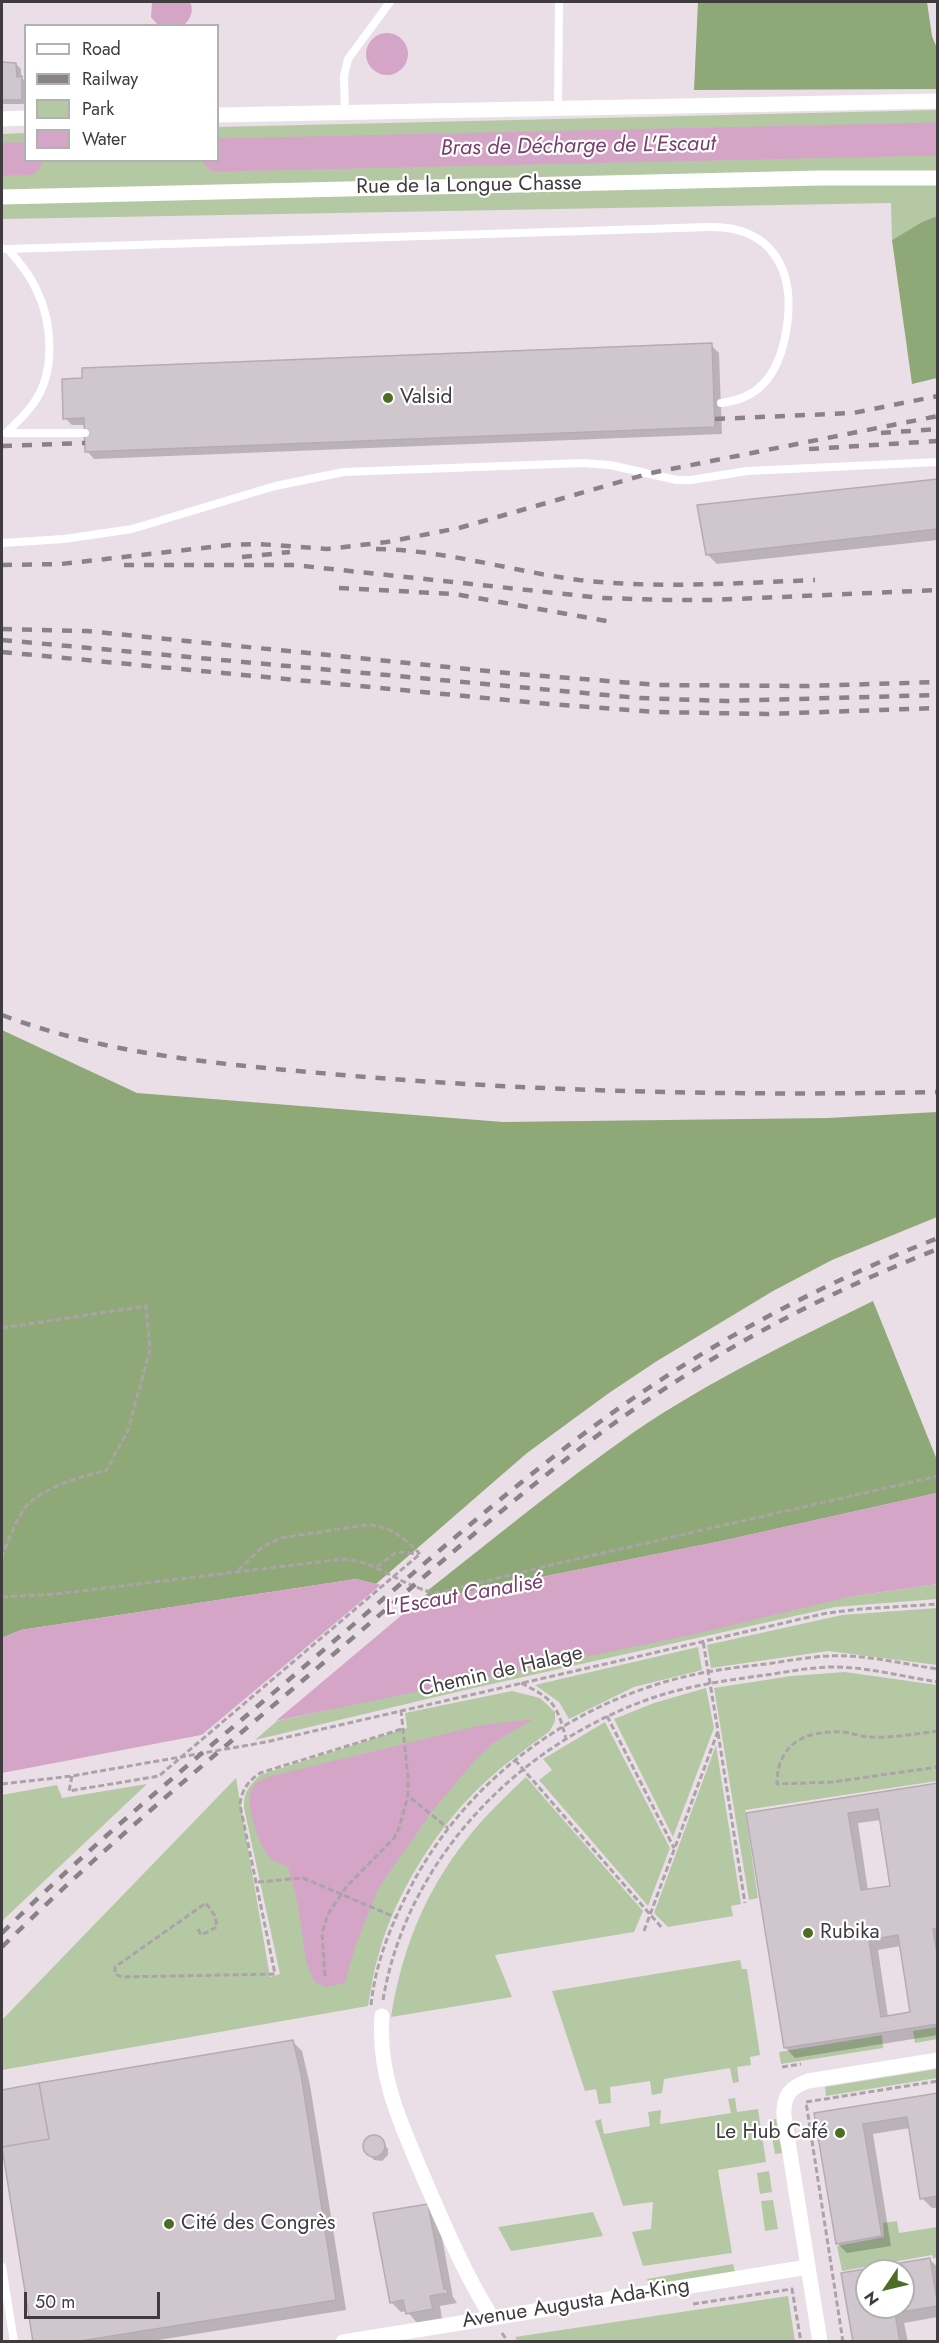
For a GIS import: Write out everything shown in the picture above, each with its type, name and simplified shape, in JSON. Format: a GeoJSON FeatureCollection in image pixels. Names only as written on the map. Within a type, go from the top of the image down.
{"type":"FeatureCollection","features":[{"type":"Feature","properties":{"kind":"street"},"geometry":{"type":"LineString","coordinates":[[219,115],[938,101]]}},
{"type":"Feature","properties":{"kind":"street"},"geometry":{"type":"LineString","coordinates":[[2,119],[24,118]]}},
{"type":"Feature","properties":{"kind":"street","name":"Rue de la Longue Chasse"},"geometry":{"type":"LineString","coordinates":[[2,197],[808,178],[938,178]]}},
{"type":"Feature","properties":{"kind":"street"},"geometry":{"type":"LineString","coordinates":[[376,2013],[385,2070],[399,2117],[459,2260],[488,2311]]}},
{"type":"Feature","properties":{"kind":"street"},"geometry":{"type":"LineString","coordinates":[[820,2342],[784,2116],[788,2094],[796,2086],[808,2081],[938,2060]]}},
{"type":"Feature","properties":{"kind":"street","name":"Avenue Augusta Ada-King"},"geometry":{"type":"LineString","coordinates":[[343,2342],[808,2267]]}},
{"type":"Feature","properties":{"kind":"lane"},"geometry":{"type":"LineString","coordinates":[[345,113],[344,76],[348,59],[390,2]]}},
{"type":"Feature","properties":{"kind":"lane"},"geometry":{"type":"LineString","coordinates":[[558,108],[559,2]]}},
{"type":"Feature","properties":{"kind":"lane"},"geometry":{"type":"LineString","coordinates":[[5,249],[699,227],[738,229],[764,243],[777,258],[786,277],[789,307],[782,354],[769,377],[746,397],[721,403]]}},
{"type":"Feature","properties":{"kind":"lane"},"geometry":{"type":"LineString","coordinates":[[4,433],[24,416],[38,398],[46,377],[49,351],[43,304],[32,280],[5,249]]}},
{"type":"Feature","properties":{"kind":"lane"},"geometry":{"type":"LineString","coordinates":[[4,433],[84,433]]}},
{"type":"Feature","properties":{"kind":"lane"},"geometry":{"type":"LineString","coordinates":[[2,543],[64,540],[132,529],[275,486],[359,470],[584,463],[610,465],[677,480],[691,480],[747,471],[938,462]]}},
{"type":"Feature","properties":{"kind":"lane"},"geometry":{"type":"LineString","coordinates":[[2,2267],[14,2342]]}},
{"type":"Feature","properties":{"kind":"path"},"geometry":{"type":"LineString","coordinates":[[2,1328],[146,1306],[150,1350],[128,1430],[106,1471],[76,1477],[27,1504],[5,1545],[2,1558]]}},
{"type":"Feature","properties":{"kind":"path"},"geometry":{"type":"LineString","coordinates":[[2,1597],[56,1594],[343,1559],[360,1560],[425,1591],[438,1593],[938,1476]]}},
{"type":"Feature","properties":{"kind":"path"},"geometry":{"type":"LineString","coordinates":[[237,1571],[261,1548],[281,1538],[366,1525],[389,1528],[420,1554]]}},
{"type":"Feature","properties":{"kind":"path"},"geometry":{"type":"LineString","coordinates":[[377,1567],[396,1552],[420,1554]]}},
{"type":"Feature","properties":{"kind":"path"},"geometry":{"type":"LineString","coordinates":[[72,1776],[69,1791],[159,1776],[420,1554]]}},
{"type":"Feature","properties":{"kind":"path","name":"Chemin de Halage"},"geometry":{"type":"LineString","coordinates":[[2,1784],[72,1776],[266,1742],[703,1641],[844,1611],[938,1604]]}},
{"type":"Feature","properties":{"kind":"path"},"geometry":{"type":"LineString","coordinates":[[703,1641],[745,1903]]}},
{"type":"Feature","properties":{"kind":"path"},"geometry":{"type":"LineString","coordinates":[[376,2013],[379,1962],[395,1917],[424,1864],[448,1828],[484,1786],[514,1760],[563,1726],[634,1692],[708,1671],[830,1656],[856,1657],[938,1670]]}},
{"type":"Feature","properties":{"kind":"path"},"geometry":{"type":"LineString","coordinates":[[376,2013],[393,1956],[409,1916],[443,1857],[473,1816],[522,1769],[566,1739],[607,1716],[655,1697],[711,1683],[834,1667],[938,1682]]}},
{"type":"Feature","properties":{"kind":"path"},"geometry":{"type":"LineString","coordinates":[[521,1683],[551,1701],[557,1708],[566,1739]]}},
{"type":"Feature","properties":{"kind":"path"},"geometry":{"type":"LineString","coordinates":[[326,1976],[322,1943],[324,1924],[342,1893],[394,1838],[399,1828],[408,1796],[402,1710]]}},
{"type":"Feature","properties":{"kind":"path"},"geometry":{"type":"LineString","coordinates":[[607,1716],[674,1848]]}},
{"type":"Feature","properties":{"kind":"path"},"geometry":{"type":"LineString","coordinates":[[198,1929],[201,1935],[217,1927],[215,1917],[206,1903],[115,1967],[115,1974],[122,1977],[275,1974],[258,1882],[240,1805],[243,1791],[260,1773],[402,1729]]}},
{"type":"Feature","properties":{"kind":"path"},"geometry":{"type":"LineString","coordinates":[[644,1931],[718,1731]]}},
{"type":"Feature","properties":{"kind":"path"},"geometry":{"type":"LineString","coordinates":[[938,1731],[867,1737],[843,1731],[807,1734],[788,1750],[777,1769],[777,1785],[832,1782],[938,1767]]}},
{"type":"Feature","properties":{"kind":"path"},"geometry":{"type":"LineString","coordinates":[[514,1760],[662,1928]]}},
{"type":"Feature","properties":{"kind":"path"},"geometry":{"type":"LineString","coordinates":[[408,1796],[448,1828]]}},
{"type":"Feature","properties":{"kind":"path"},"geometry":{"type":"LineString","coordinates":[[258,1882],[298,1877],[342,1893],[395,1917]]}},
{"type":"Feature","properties":{"kind":"path"},"geometry":{"type":"LineString","coordinates":[[843,2342],[806,2102],[938,2081]]}},
{"type":"Feature","properties":{"kind":"path"},"geometry":{"type":"LineString","coordinates":[[686,2305],[792,2289],[801,2342]]}},
{"type":"Feature","properties":{"kind":"path"},"geometry":{"type":"LineString","coordinates":[[492,2336],[514,2332]]}},
{"type":"Feature","properties":{"kind":"path"},"geometry":{"type":"LineString","coordinates":[[503,2334],[508,2342]]}},
{"type":"Feature","properties":{"kind":"green space"},"geometry":{"type":"Polygon","coordinates":[[[698,2],[927,2],[932,36],[937,48],[937,89],[694,90],[698,2]]]}},
{"type":"Feature","properties":{"kind":"green space"},"geometry":{"type":"Polygon","coordinates":[[[937,110],[937,216],[892,240],[891,203],[2,219],[2,134],[24,133],[24,162],[219,162],[219,127],[937,110]]]}},
{"type":"Feature","properties":{"kind":"green space"},"geometry":{"type":"Polygon","coordinates":[[[937,216],[937,378],[912,384],[892,240],[937,216]]]}},
{"type":"Feature","properties":{"kind":"green space"},"geometry":{"type":"Polygon","coordinates":[[[2,1030],[137,1093],[503,1122],[828,1118],[937,1112],[937,1217],[832,1260],[773,1291],[657,1361],[527,1453],[376,1584],[356,1579],[21,1630],[2,1638],[2,1030]]]}},
{"type":"Feature","properties":{"kind":"green space"},"geometry":{"type":"Polygon","coordinates":[[[873,1301],[937,1460],[937,1493],[717,1542],[436,1598],[422,1595],[580,1471],[662,1413],[751,1362],[873,1301]]]}},
{"type":"Feature","properties":{"kind":"green space"},"geometry":{"type":"Polygon","coordinates":[[[937,1584],[937,1599],[835,1607],[255,1740],[277,1721],[848,1597],[937,1584]]]}},
{"type":"Feature","properties":{"kind":"green space"},"geometry":{"type":"Polygon","coordinates":[[[937,1608],[937,1665],[828,1651],[711,1668],[707,1645],[842,1615],[937,1608]]]}},
{"type":"Feature","properties":{"kind":"green space"},"geometry":{"type":"Polygon","coordinates":[[[698,1647],[702,1670],[634,1687],[569,1719],[559,1702],[535,1685],[698,1647]]]}},
{"type":"Feature","properties":{"kind":"green space"},"geometry":{"type":"Polygon","coordinates":[[[845,1672],[937,1685],[937,1781],[745,1810],[758,1898],[749,1900],[714,1688],[791,1676],[845,1672]]]}},
{"type":"Feature","properties":{"kind":"green space"},"geometry":{"type":"Polygon","coordinates":[[[706,1688],[714,1728],[673,1837],[614,1719],[654,1703],[706,1688]]]}},
{"type":"Feature","properties":{"kind":"green space"},"geometry":{"type":"Polygon","coordinates":[[[512,1691],[540,1698],[555,1712],[555,1721],[550,1731],[482,1785],[465,1802],[433,1842],[394,1911],[375,1969],[368,2006],[2,2070],[2,2020],[236,1778],[270,1977],[280,1974],[244,1808],[246,1793],[253,1782],[260,1775],[407,1728],[405,1713],[512,1691]]]}},
{"type":"Feature","properties":{"kind":"green space"},"geometry":{"type":"Polygon","coordinates":[[[605,1722],[670,1848],[648,1906],[539,1780],[552,1770],[543,1759],[605,1722]]]}},
{"type":"Feature","properties":{"kind":"green space"},"geometry":{"type":"Polygon","coordinates":[[[716,1745],[741,1904],[731,1906],[733,1916],[668,1927],[654,1913],[716,1745]]]}},
{"type":"Feature","properties":{"kind":"green space"},"geometry":{"type":"Polygon","coordinates":[[[526,1777],[643,1911],[634,1932],[495,1955],[512,1997],[391,2017],[396,1989],[411,1938],[433,1890],[462,1845],[480,1823],[526,1777]]]}},
{"type":"Feature","properties":{"kind":"green space"},"geometry":{"type":"Polygon","coordinates":[[[147,1784],[2,1921],[2,1795],[57,1785],[62,1798],[147,1784]]]}},
{"type":"Feature","properties":{"kind":"green space"},"geometry":{"type":"Polygon","coordinates":[[[740,1960],[742,1969],[747,1969],[760,2055],[750,2057],[751,2065],[737,2067],[739,2082],[733,2083],[730,2068],[664,2079],[662,2093],[652,2095],[650,2081],[610,2087],[611,2103],[599,2104],[596,2089],[585,2091],[552,1991],[740,1960]]]}},
{"type":"Feature","properties":{"kind":"green space"},"geometry":{"type":"Polygon","coordinates":[[[937,2027],[937,2039],[915,2043],[913,2031],[937,2027]]]}},
{"type":"Feature","properties":{"kind":"green space"},"geometry":{"type":"Polygon","coordinates":[[[882,2035],[883,2048],[781,2064],[779,2052],[882,2035]]]}},
{"type":"Feature","properties":{"kind":"green space"},"geometry":{"type":"Polygon","coordinates":[[[937,2069],[937,2078],[826,2096],[825,2087],[937,2069]]]}},
{"type":"Feature","properties":{"kind":"green space"},"geometry":{"type":"Polygon","coordinates":[[[735,2098],[737,2112],[758,2109],[766,2162],[718,2170],[732,2253],[643,2266],[632,2232],[651,2229],[653,2202],[623,2206],[595,2121],[601,2119],[604,2134],[650,2126],[648,2112],[661,2110],[660,2124],[731,2113],[728,2099],[735,2098]]]}},
{"type":"Feature","properties":{"kind":"green space"},"geometry":{"type":"Polygon","coordinates":[[[776,2119],[782,2153],[775,2154],[769,2120],[776,2119]]]}},
{"type":"Feature","properties":{"kind":"green space"},"geometry":{"type":"Polygon","coordinates":[[[769,2171],[772,2192],[760,2194],[757,2173],[769,2171]]]}},
{"type":"Feature","properties":{"kind":"green space"},"geometry":{"type":"Polygon","coordinates":[[[773,2200],[778,2229],[765,2231],[761,2201],[773,2200]]]}},
{"type":"Feature","properties":{"kind":"green space"},"geometry":{"type":"Polygon","coordinates":[[[593,2212],[603,2236],[511,2251],[498,2227],[593,2212]]]}},
{"type":"Feature","properties":{"kind":"green space"},"geometry":{"type":"Polygon","coordinates":[[[897,2221],[899,2233],[937,2227],[937,2258],[933,2258],[932,2255],[910,2259],[855,2259],[855,2269],[842,2271],[837,2246],[884,2237],[883,2223],[897,2221]]]}},
{"type":"Feature","properties":{"kind":"green space"},"geometry":{"type":"Polygon","coordinates":[[[733,2264],[735,2272],[649,2286],[647,2279],[733,2264]]]}},
{"type":"Feature","properties":{"kind":"green space"},"geometry":{"type":"Polygon","coordinates":[[[788,2296],[795,2341],[518,2342],[515,2337],[788,2296]]]}},
{"type":"Feature","properties":{"kind":"water"},"geometry":{"type":"Polygon","coordinates":[[[152,2],[190,2],[192,8],[185,24],[157,24],[151,17],[152,2]]]}},
{"type":"Feature","properties":{"kind":"water"},"geometry":{"type":"Polygon","coordinates":[[[387,33],[402,39],[408,54],[402,69],[387,75],[372,69],[366,54],[372,39],[387,33]]]}},
{"type":"Feature","properties":{"kind":"water","name":"L'Escaut Canalisé"},"geometry":{"type":"Polygon","coordinates":[[[937,1493],[937,1584],[848,1597],[691,1635],[285,1719],[2,1773],[2,1638],[21,1630],[356,1579],[436,1598],[717,1542],[937,1493]]]}},
{"type":"Feature","properties":{"kind":"water"},"geometry":{"type":"Polygon","coordinates":[[[534,1719],[493,1743],[476,1759],[433,1810],[379,1887],[355,1947],[345,1983],[326,1987],[314,1981],[306,1961],[298,1904],[288,1867],[268,1856],[253,1821],[250,1801],[254,1786],[261,1780],[274,1775],[482,1725],[534,1719]]]}},
{"type":"Feature","properties":{"kind":"pier"},"geometry":{"type":"Polygon","coordinates":[[[383,1583],[428,1593],[271,1725],[197,1739],[383,1583]]]}},
{"type":"Feature","properties":{"kind":"building"},"geometry":{"type":"Polygon","coordinates":[[[2,62],[16,63],[17,77],[22,76],[22,100],[2,100],[2,62]]]}},
{"type":"Feature","properties":{"kind":"building","name":"Valsid"},"geometry":{"type":"Polygon","coordinates":[[[712,343],[715,427],[85,452],[84,418],[63,419],[62,379],[82,378],[82,368],[712,343]]]}},
{"type":"Feature","properties":{"kind":"building"},"geometry":{"type":"Polygon","coordinates":[[[938,479],[938,529],[706,555],[697,505],[938,479]]]}},
{"type":"Feature","properties":{"kind":"building"},"geometry":{"type":"Polygon","coordinates":[[[938,1783],[938,1929],[933,1929],[938,1959],[938,2024],[784,2048],[746,1813],[938,1783]],[[878,1809],[848,1813],[861,1890],[890,1886],[878,1809]],[[898,1935],[869,1940],[881,2017],[910,2012],[898,1935]]]}},
{"type":"Feature","properties":{"kind":"building","name":"Cité des Congrès"},"geometry":{"type":"Polygon","coordinates":[[[293,2040],[301,2074],[336,2300],[74,2342],[33,2342],[2,2147],[49,2139],[39,2083],[293,2040]]]}},
{"type":"Feature","properties":{"kind":"building"},"geometry":{"type":"Polygon","coordinates":[[[39,2083],[49,2139],[2,2147],[2,2090],[39,2083]]]}},
{"type":"Feature","properties":{"kind":"building"},"geometry":{"type":"Polygon","coordinates":[[[938,2093],[938,2196],[920,2199],[907,2117],[863,2124],[882,2236],[836,2244],[814,2113],[938,2093]]]}},
{"type":"Feature","properties":{"kind":"building"},"geometry":{"type":"Polygon","coordinates":[[[374,2135],[382,2138],[385,2146],[382,2154],[374,2157],[366,2154],[363,2146],[366,2138],[374,2135]]]}},
{"type":"Feature","properties":{"kind":"building"},"geometry":{"type":"Polygon","coordinates":[[[428,2204],[444,2289],[447,2289],[448,2293],[430,2296],[433,2309],[406,2314],[403,2300],[390,2303],[373,2213],[428,2204]]]}},
{"type":"Feature","properties":{"kind":"building"},"geometry":{"type":"Polygon","coordinates":[[[930,2258],[938,2306],[915,2310],[915,2261],[930,2258]]]}},
{"type":"Feature","properties":{"kind":"building"},"geometry":{"type":"Polygon","coordinates":[[[855,2271],[855,2319],[896,2319],[900,2342],[853,2342],[841,2273],[855,2271]]]}},
{"type":"Feature","properties":{"kind":"waterway","name":"Bras de Décharge de L'Escaut"},"geometry":{"type":"LineString","coordinates":[[219,155],[938,139]]}},
{"type":"Feature","properties":{"kind":"waterway","name":"Bras de Décharge de L'Escaut"},"geometry":{"type":"LineString","coordinates":[[2,159],[24,159]]}},
{"type":"Feature","properties":{"kind":"railway"},"geometry":{"type":"LineString","coordinates":[[715,419],[853,413],[938,396]]}},
{"type":"Feature","properties":{"kind":"railway"},"geometry":{"type":"LineString","coordinates":[[2,565],[61,564],[229,545],[259,544],[327,549],[387,542],[459,528],[651,473],[938,416]]}},
{"type":"Feature","properties":{"kind":"railway"},"geometry":{"type":"LineString","coordinates":[[881,433],[938,429]]}},
{"type":"Feature","properties":{"kind":"railway"},"geometry":{"type":"LineString","coordinates":[[809,449],[938,441]]}},
{"type":"Feature","properties":{"kind":"railway"},"geometry":{"type":"LineString","coordinates":[[2,446],[85,443]]}},
{"type":"Feature","properties":{"kind":"railway"},"geometry":{"type":"LineString","coordinates":[[376,549],[427,553],[554,576],[609,583],[697,584],[815,580]]}},
{"type":"Feature","properties":{"kind":"railway"},"geometry":{"type":"LineString","coordinates":[[242,557],[290,552]]}},
{"type":"Feature","properties":{"kind":"railway"},"geometry":{"type":"LineString","coordinates":[[124,565],[294,565],[602,598],[667,600],[938,590]]}},
{"type":"Feature","properties":{"kind":"railway"},"geometry":{"type":"LineString","coordinates":[[339,588],[455,594],[612,622]]}},
{"type":"Feature","properties":{"kind":"railway"},"geometry":{"type":"LineString","coordinates":[[2,629],[87,631],[518,674],[659,685],[807,686],[938,682]]}},
{"type":"Feature","properties":{"kind":"railway"},"geometry":{"type":"LineString","coordinates":[[2,640],[639,698],[726,701],[938,695]]}},
{"type":"Feature","properties":{"kind":"railway"},"geometry":{"type":"LineString","coordinates":[[2,652],[549,704],[656,712],[767,714],[938,708]]}},
{"type":"Feature","properties":{"kind":"railway"},"geometry":{"type":"LineString","coordinates":[[2,1015],[42,1029],[123,1049],[164,1056],[331,1074],[558,1089],[710,1093],[938,1092]]}},
{"type":"Feature","properties":{"kind":"railway"},"geometry":{"type":"LineString","coordinates":[[2,1933],[158,1790],[474,1521],[594,1426],[671,1373],[744,1329],[859,1271],[938,1238]]}},
{"type":"Feature","properties":{"kind":"railway"},"geometry":{"type":"LineString","coordinates":[[2,1947],[81,1872],[204,1764],[481,1528],[599,1434],[675,1382],[747,1339],[860,1282],[938,1249]]}},
{"type":"Feature","properties":{"kind":"place","name":"Valsid"},"geometry":{"type":"Point","coordinates":[388,398]}},
{"type":"Feature","properties":{"kind":"place","name":"Rubika"},"geometry":{"type":"Point","coordinates":[808,1933]}},
{"type":"Feature","properties":{"kind":"place","name":"Le Hub Café"},"geometry":{"type":"Point","coordinates":[840,2133]}},
{"type":"Feature","properties":{"kind":"place","name":"Cité des Congrès"},"geometry":{"type":"Point","coordinates":[169,2224]}}]}
